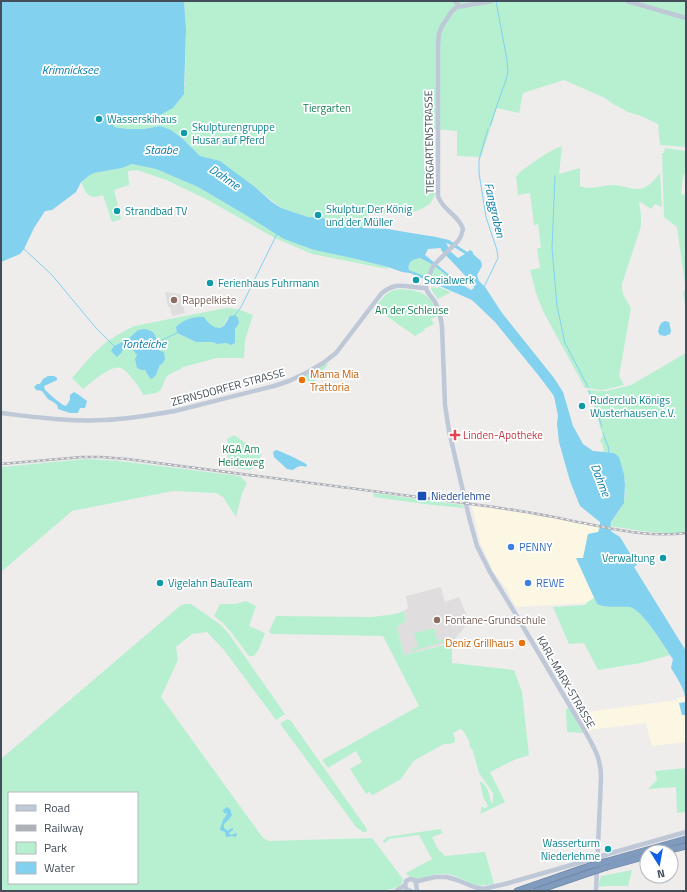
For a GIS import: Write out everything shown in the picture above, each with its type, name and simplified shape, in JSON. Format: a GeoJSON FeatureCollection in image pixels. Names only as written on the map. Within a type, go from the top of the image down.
{"type":"FeatureCollection","features":[{"type":"Feature","properties":{"kind":"highway"},"geometry":{"type":"LineString","coordinates":[[517,891],[589,863],[608,860],[666,841],[686,839]]}},
{"type":"Feature","properties":{"kind":"highway"},"geometry":{"type":"LineString","coordinates":[[536,891],[639,858]]}},
{"type":"Feature","properties":{"kind":"street"},"geometry":{"type":"LineString","coordinates":[[455,1],[460,6],[492,1]]}},
{"type":"Feature","properties":{"kind":"street"},"geometry":{"type":"LineString","coordinates":[[627,1],[686,18]]}},
{"type":"Feature","properties":{"kind":"street","name":"TIERGARTENSTRASSE"},"geometry":{"type":"LineString","coordinates":[[426,288],[434,264],[453,246],[463,232],[459,221],[443,206],[438,196],[439,34],[442,26],[452,11],[460,6]]}},
{"type":"Feature","properties":{"kind":"street","name":"ZERNSDORFER STRASSE"},"geometry":{"type":"LineString","coordinates":[[1,413],[64,419],[116,419],[170,412],[274,386],[302,375],[331,357],[342,346],[381,294],[387,289],[398,286],[426,288]]}},
{"type":"Feature","properties":{"kind":"street","name":"KARL-MARX-STRASSE"},"geometry":{"type":"LineString","coordinates":[[426,288],[439,311],[442,327],[447,419],[464,496],[480,553],[598,755],[601,778],[596,891]]}},
{"type":"Feature","properties":{"kind":"street"},"geometry":{"type":"LineString","coordinates":[[397,891],[408,889],[414,890],[416,886],[424,880],[435,877],[447,877],[483,889],[589,863],[608,854],[666,841],[686,832]]}},
{"type":"Feature","properties":{"kind":"street"},"geometry":{"type":"LineString","coordinates":[[408,889],[406,881],[409,879],[413,879],[416,886]]}},
{"type":"Feature","properties":{"kind":"shaded area","name":"Rappelkiste"},"geometry":{"type":"Polygon","coordinates":[[[165,292],[181,294],[185,313],[172,316],[170,307],[168,307],[165,292]]]}},
{"type":"Feature","properties":{"kind":"shaded area"},"geometry":{"type":"Polygon","coordinates":[[[472,506],[534,514],[600,527],[598,532],[588,534],[583,558],[576,558],[594,598],[586,603],[516,607],[506,588],[493,571],[480,542],[472,506]]]}},
{"type":"Feature","properties":{"kind":"shaded area","name":"Fontane-Grundschule"},"geometry":{"type":"Polygon","coordinates":[[[441,587],[445,602],[459,597],[468,618],[466,625],[452,642],[404,655],[397,627],[406,621],[404,611],[408,608],[406,596],[441,587]]]}},
{"type":"Feature","properties":{"kind":"shaded area"},"geometry":{"type":"Polygon","coordinates":[[[685,697],[686,702],[679,703],[682,715],[686,715],[686,742],[653,746],[646,723],[589,730],[586,712],[677,700],[677,698],[685,697]]]}},
{"type":"Feature","properties":{"kind":"green space","name":"Tiergarten"},"geometry":{"type":"Polygon","coordinates":[[[184,1],[686,1],[686,147],[660,145],[658,124],[628,112],[605,98],[564,80],[523,93],[519,113],[497,108],[481,157],[457,156],[457,131],[434,129],[435,195],[430,204],[419,210],[403,215],[369,212],[363,228],[359,225],[343,224],[322,218],[308,217],[281,208],[220,162],[200,156],[183,139],[160,126],[143,129],[114,127],[113,123],[116,120],[160,115],[185,86],[186,29],[184,1]]]}},
{"type":"Feature","properties":{"kind":"green space"},"geometry":{"type":"Polygon","coordinates":[[[562,146],[559,174],[580,168],[580,186],[593,188],[606,185],[615,185],[640,189],[651,184],[660,173],[662,207],[655,204],[651,209],[639,201],[641,226],[622,284],[623,294],[631,308],[619,376],[624,385],[603,390],[585,388],[543,311],[536,293],[530,270],[540,268],[537,248],[541,248],[538,224],[534,225],[530,193],[518,195],[516,177],[540,157],[562,146]]]}},
{"type":"Feature","properties":{"kind":"green space"},"geometry":{"type":"Polygon","coordinates":[[[665,148],[686,151],[686,171],[683,177],[681,194],[686,195],[686,291],[677,227],[664,217],[662,153],[664,153],[665,148]]]}},
{"type":"Feature","properties":{"kind":"green space"},"geometry":{"type":"Polygon","coordinates":[[[132,164],[156,169],[198,187],[284,239],[314,250],[388,267],[387,269],[312,254],[275,238],[206,199],[166,180],[137,170],[128,171],[129,185],[114,190],[121,219],[112,222],[103,195],[94,197],[89,195],[81,182],[94,173],[122,168],[132,164]]]}},
{"type":"Feature","properties":{"kind":"green space"},"geometry":{"type":"Polygon","coordinates":[[[419,258],[434,266],[447,276],[455,283],[453,286],[409,270],[411,261],[419,258]]]}},
{"type":"Feature","properties":{"kind":"green space"},"geometry":{"type":"Polygon","coordinates":[[[433,287],[438,287],[451,292],[438,299],[431,289],[433,287]]]}},
{"type":"Feature","properties":{"kind":"green space","name":"An der Schleuse"},"geometry":{"type":"Polygon","coordinates":[[[401,289],[415,291],[425,295],[429,298],[438,316],[431,319],[434,324],[415,336],[375,308],[383,297],[392,291],[401,289]]]}},
{"type":"Feature","properties":{"kind":"green space"},"geometry":{"type":"Polygon","coordinates":[[[683,291],[686,291],[686,312],[683,291]]]}},
{"type":"Feature","properties":{"kind":"green space"},"geometry":{"type":"Polygon","coordinates":[[[226,308],[240,310],[253,315],[245,340],[244,358],[217,358],[183,367],[167,377],[159,392],[154,393],[143,395],[128,373],[121,368],[107,371],[83,389],[72,378],[92,355],[105,343],[134,326],[226,308]],[[204,317],[188,320],[177,333],[196,342],[213,342],[217,344],[235,340],[235,329],[227,318],[223,326],[217,328],[209,324],[204,317]],[[138,330],[128,339],[114,346],[123,349],[132,349],[137,355],[136,364],[147,372],[157,373],[160,364],[160,352],[156,348],[158,342],[153,332],[149,330],[138,330]]]}},
{"type":"Feature","properties":{"kind":"green space"},"geometry":{"type":"Polygon","coordinates":[[[686,353],[686,532],[657,532],[610,526],[624,501],[624,473],[621,464],[614,453],[604,452],[603,445],[600,441],[603,435],[594,406],[587,390],[606,391],[631,385],[686,353]]]}},
{"type":"Feature","properties":{"kind":"green space"},"geometry":{"type":"Polygon","coordinates":[[[325,363],[328,364],[323,371],[322,370],[319,379],[317,379],[312,387],[304,376],[325,363]]]}},
{"type":"Feature","properties":{"kind":"green space","name":"KGA Am Heideweg"},"geometry":{"type":"Polygon","coordinates":[[[234,435],[262,454],[251,470],[227,467],[227,439],[234,435]]]}},
{"type":"Feature","properties":{"kind":"green space"},"geometry":{"type":"Polygon","coordinates":[[[86,459],[119,461],[240,476],[247,483],[242,493],[236,517],[223,497],[216,493],[173,491],[72,511],[1,572],[1,467],[86,459]]]}},
{"type":"Feature","properties":{"kind":"green space"},"geometry":{"type":"Polygon","coordinates":[[[373,493],[463,505],[464,508],[374,497],[373,493]]]}},
{"type":"Feature","properties":{"kind":"green space"},"geometry":{"type":"Polygon","coordinates":[[[594,598],[600,606],[627,606],[636,610],[647,621],[670,655],[641,663],[598,670],[584,643],[569,644],[553,607],[586,605],[586,603],[594,598]]]}},
{"type":"Feature","properties":{"kind":"green space"},"geometry":{"type":"Polygon","coordinates":[[[246,601],[256,606],[249,626],[265,633],[259,649],[254,656],[249,656],[231,632],[214,616],[220,604],[235,604],[246,601]]]}},
{"type":"Feature","properties":{"kind":"green space"},"geometry":{"type":"Polygon","coordinates":[[[191,604],[221,625],[229,634],[285,714],[276,720],[224,650],[207,632],[192,634],[176,647],[178,660],[161,697],[263,838],[269,841],[372,838],[403,879],[400,886],[387,891],[1,891],[1,759],[181,605],[191,604]]]}},
{"type":"Feature","properties":{"kind":"green space"},"geometry":{"type":"Polygon","coordinates":[[[404,611],[406,621],[397,627],[404,655],[452,643],[452,663],[514,670],[522,692],[529,755],[514,760],[490,772],[505,802],[478,815],[483,806],[484,809],[488,806],[483,797],[480,782],[482,782],[489,792],[493,804],[493,793],[479,773],[469,741],[461,729],[453,733],[455,742],[444,744],[415,760],[401,779],[373,795],[369,792],[366,794],[350,769],[362,762],[356,751],[328,768],[322,760],[419,706],[383,636],[272,634],[269,632],[276,616],[372,617],[395,614],[404,611]]]}},
{"type":"Feature","properties":{"kind":"green space"},"geometry":{"type":"Polygon","coordinates":[[[434,628],[438,641],[452,637],[453,639],[412,651],[412,649],[418,647],[414,633],[434,628]]]}},
{"type":"Feature","properties":{"kind":"green space"},"geometry":{"type":"Polygon","coordinates":[[[567,708],[569,708],[583,733],[567,732],[567,708]]]}},
{"type":"Feature","properties":{"kind":"green space"},"geometry":{"type":"Polygon","coordinates":[[[288,719],[291,721],[367,829],[366,832],[363,832],[356,827],[281,725],[281,723],[288,719]]]}},
{"type":"Feature","properties":{"kind":"green space"},"geometry":{"type":"Polygon","coordinates":[[[686,768],[686,812],[677,813],[676,787],[648,789],[657,780],[655,771],[686,768]]]}},
{"type":"Feature","properties":{"kind":"green space"},"geometry":{"type":"Polygon","coordinates":[[[440,829],[443,833],[432,837],[438,849],[445,856],[485,852],[494,884],[475,885],[457,877],[445,874],[418,879],[412,878],[406,873],[432,859],[419,835],[389,839],[385,843],[383,842],[387,837],[440,829]]]}},
{"type":"Feature","properties":{"kind":"green space"},"geometry":{"type":"Polygon","coordinates":[[[632,870],[628,886],[598,886],[601,876],[632,870]]]}},
{"type":"Feature","properties":{"kind":"water"},"geometry":{"type":"Polygon","coordinates":[[[1,1],[184,1],[186,29],[184,94],[173,108],[160,115],[116,120],[113,123],[114,127],[143,129],[160,126],[171,130],[183,139],[200,156],[220,161],[281,208],[308,217],[322,218],[343,224],[359,225],[363,228],[388,229],[436,237],[449,240],[467,252],[470,250],[473,252],[473,254],[481,261],[482,266],[477,275],[479,281],[485,287],[502,313],[554,378],[563,392],[573,426],[583,444],[593,451],[614,453],[619,457],[624,474],[624,503],[611,522],[610,529],[620,537],[637,565],[634,567],[686,651],[686,702],[682,688],[671,668],[673,659],[641,615],[630,607],[604,606],[597,604],[576,558],[583,558],[588,534],[598,532],[600,522],[580,506],[570,481],[559,442],[557,423],[558,416],[554,396],[495,322],[472,300],[410,273],[314,250],[284,239],[198,187],[156,169],[132,164],[122,168],[90,175],[81,182],[76,192],[52,210],[45,211],[20,254],[1,262],[1,1]],[[446,243],[451,252],[458,258],[465,254],[451,245],[446,243]],[[441,248],[428,249],[425,255],[457,281],[471,290],[474,288],[473,284],[441,250],[441,248]],[[420,258],[413,260],[409,265],[409,270],[453,286],[455,283],[443,272],[425,260],[420,258]]]}},
{"type":"Feature","properties":{"kind":"water","name":"Tonteiche"},"geometry":{"type":"Polygon","coordinates":[[[235,315],[238,318],[239,323],[235,329],[235,343],[231,345],[226,343],[217,344],[213,342],[196,342],[177,333],[176,327],[189,319],[204,317],[211,325],[220,328],[224,326],[230,316],[235,315]]]}},
{"type":"Feature","properties":{"kind":"water"},"geometry":{"type":"Polygon","coordinates":[[[665,321],[669,322],[671,331],[670,334],[665,336],[660,335],[658,332],[660,325],[665,321]]]}},
{"type":"Feature","properties":{"kind":"water","name":"Tonteiche"},"geometry":{"type":"Polygon","coordinates":[[[144,329],[152,331],[158,342],[157,348],[164,352],[165,359],[160,365],[156,375],[151,379],[145,370],[137,368],[135,359],[137,355],[132,349],[123,349],[117,357],[111,351],[114,346],[128,339],[138,330],[144,329]]]}},
{"type":"Feature","properties":{"kind":"water"},"geometry":{"type":"Polygon","coordinates":[[[48,376],[54,376],[57,378],[57,380],[44,386],[45,390],[55,399],[66,406],[70,400],[70,395],[74,392],[87,401],[85,408],[80,408],[78,413],[70,413],[58,409],[57,405],[48,399],[42,391],[36,390],[34,387],[37,384],[40,384],[43,379],[48,376]]]}},
{"type":"Feature","properties":{"kind":"water"},"geometry":{"type":"Polygon","coordinates":[[[276,450],[302,462],[307,465],[306,467],[300,466],[293,470],[287,469],[274,457],[273,452],[276,450]]]}},
{"type":"Feature","properties":{"kind":"water"},"geometry":{"type":"Polygon","coordinates":[[[686,702],[686,715],[682,715],[679,703],[686,702]]]}},
{"type":"Feature","properties":{"kind":"water"},"geometry":{"type":"Polygon","coordinates":[[[227,807],[230,809],[232,815],[224,824],[224,828],[228,831],[233,828],[233,830],[229,833],[231,835],[237,833],[236,837],[226,837],[225,832],[220,830],[223,820],[227,814],[224,813],[223,810],[227,807]]]}},
{"type":"Feature","properties":{"kind":"waterway","name":"Fanggraben"},"geometry":{"type":"LineString","coordinates":[[490,126],[508,71],[496,1]]}},
{"type":"Feature","properties":{"kind":"waterway","name":"Fanggraben"},"geometry":{"type":"LineString","coordinates":[[484,287],[498,258],[497,250],[486,217],[479,173],[479,160],[488,129]]}},
{"type":"Feature","properties":{"kind":"waterway"},"geometry":{"type":"LineString","coordinates":[[555,176],[552,248],[557,306],[565,343],[588,387]]}},
{"type":"Feature","properties":{"kind":"waterway"},"geometry":{"type":"LineString","coordinates":[[235,315],[241,307],[277,234]]}},
{"type":"Feature","properties":{"kind":"waterway"},"geometry":{"type":"LineString","coordinates":[[24,249],[52,275],[96,328],[114,346]]}},
{"type":"Feature","properties":{"kind":"waterway"},"geometry":{"type":"LineString","coordinates":[[158,342],[177,333]]}},
{"type":"Feature","properties":{"kind":"waterway"},"geometry":{"type":"LineString","coordinates":[[589,391],[602,427]]}},
{"type":"Feature","properties":{"kind":"waterway"},"geometry":{"type":"LineString","coordinates":[[603,433],[609,449],[608,454]]}},
{"type":"Feature","properties":{"kind":"railway"},"geometry":{"type":"LineString","coordinates":[[1,464],[82,457],[127,459],[494,507],[544,515],[629,532],[658,534],[686,533]]}},
{"type":"Feature","properties":{"kind":"place","name":"Wasserskihaus"},"geometry":{"type":"Point","coordinates":[99,119]}},
{"type":"Feature","properties":{"kind":"place","name":"Skulpturengruppe Husar auf Pferd"},"geometry":{"type":"Point","coordinates":[184,133]}},
{"type":"Feature","properties":{"kind":"place","name":"Strandbad TV"},"geometry":{"type":"Point","coordinates":[117,211]}},
{"type":"Feature","properties":{"kind":"place","name":"Skulptur Der König und der Müller"},"geometry":{"type":"Point","coordinates":[318,215]}},
{"type":"Feature","properties":{"kind":"place","name":"Sozialwerk"},"geometry":{"type":"Point","coordinates":[416,280]}},
{"type":"Feature","properties":{"kind":"place","name":"Ferienhaus Fuhrmann"},"geometry":{"type":"Point","coordinates":[210,283]}},
{"type":"Feature","properties":{"kind":"place","name":"Rappelkiste"},"geometry":{"type":"Point","coordinates":[174,300]}},
{"type":"Feature","properties":{"kind":"place","name":"Mama Mia Trattoria"},"geometry":{"type":"Point","coordinates":[302,380]}},
{"type":"Feature","properties":{"kind":"place","name":"Ruderclub Königs Wusterhausen e.V."},"geometry":{"type":"Point","coordinates":[582,406]}},
{"type":"Feature","properties":{"kind":"place","name":"Linden-Apotheke"},"geometry":{"type":"Point","coordinates":[455,435]}},
{"type":"Feature","properties":{"kind":"place","name":"Niederlehme"},"geometry":{"type":"Point","coordinates":[422,496]}},
{"type":"Feature","properties":{"kind":"place","name":"PENNY"},"geometry":{"type":"Point","coordinates":[511,547]}},
{"type":"Feature","properties":{"kind":"place","name":"Verwaltung"},"geometry":{"type":"Point","coordinates":[663,558]}},
{"type":"Feature","properties":{"kind":"place","name":"Vigelahn BauTeam"},"geometry":{"type":"Point","coordinates":[160,583]}},
{"type":"Feature","properties":{"kind":"place","name":"REWE"},"geometry":{"type":"Point","coordinates":[528,583]}},
{"type":"Feature","properties":{"kind":"place","name":"Fontane-Grundschule"},"geometry":{"type":"Point","coordinates":[437,620]}},
{"type":"Feature","properties":{"kind":"place","name":"Deniz Grillhaus"},"geometry":{"type":"Point","coordinates":[522,643]}},
{"type":"Feature","properties":{"kind":"place","name":"Wasserturm Niederlehme"},"geometry":{"type":"Point","coordinates":[608,849]}},
{"type":"Feature","properties":{"kind":"water label","name":"Krimnicksee"},"geometry":{"type":"Point","coordinates":[70,69]}},
{"type":"Feature","properties":{"kind":"water label","name":"Staabe"},"geometry":{"type":"Point","coordinates":[161,149]}},
{"type":"Feature","properties":{"kind":"water label","name":"Dahme"},"geometry":{"type":"Point","coordinates":[225,177]}},
{"type":"Feature","properties":{"kind":"water label","name":"Dahme"},"geometry":{"type":"Point","coordinates":[601,480]}}]}
